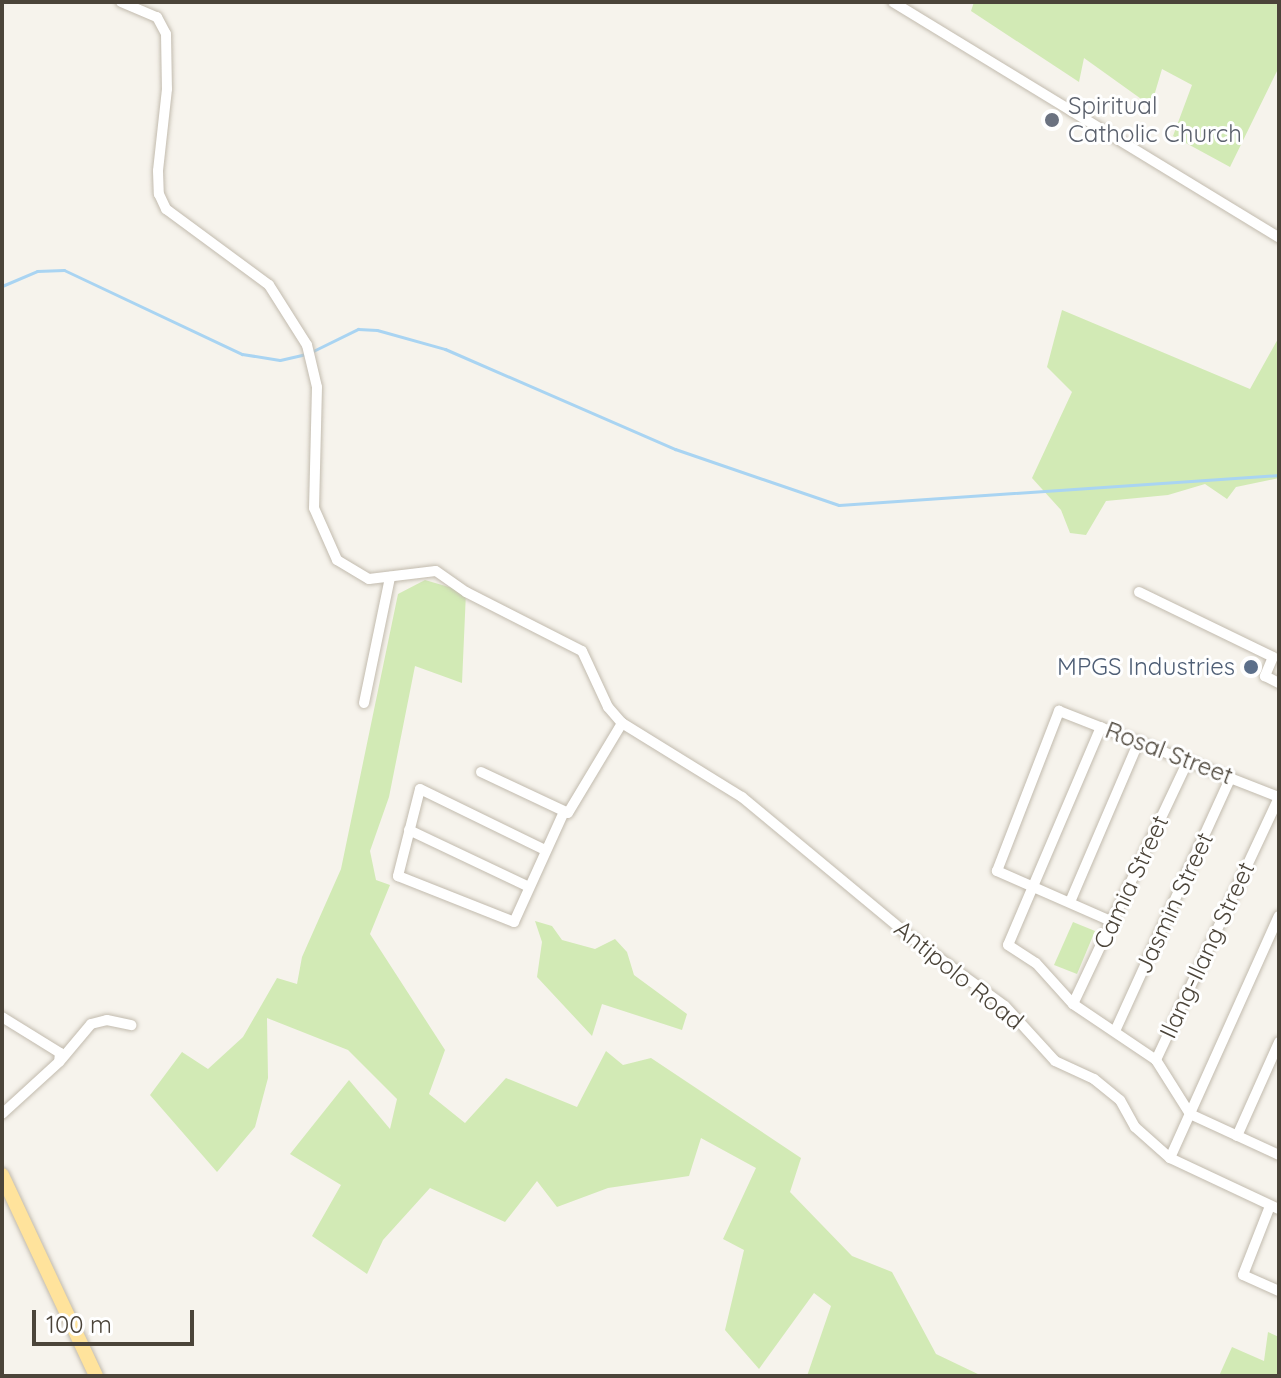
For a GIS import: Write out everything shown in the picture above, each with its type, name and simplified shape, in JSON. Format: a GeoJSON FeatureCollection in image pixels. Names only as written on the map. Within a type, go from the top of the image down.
{"type":"FeatureCollection","features":[{"type":"Feature","properties":{"kind":"main road"},"geometry":{"type":"LineString","coordinates":[[2,1175],[7,1194],[96,1376]]}},
{"type":"Feature","properties":{"kind":"street"},"geometry":{"type":"LineString","coordinates":[[121,2],[157,17],[166,34],[159,194],[183,225],[269,285],[307,345],[317,387],[314,508],[324,538],[350,572],[369,579],[436,571],[466,592],[562,637],[582,651],[608,707],[622,723],[563,814],[514,922],[398,876],[420,789],[545,850]]}},
{"type":"Feature","properties":{"kind":"street"},"geometry":{"type":"LineString","coordinates":[[893,2],[1279,238]]}},
{"type":"Feature","properties":{"kind":"street"},"geometry":{"type":"LineString","coordinates":[[364,703],[390,577]]}},
{"type":"Feature","properties":{"kind":"street"},"geometry":{"type":"LineString","coordinates":[[1139,592],[1273,657],[1265,676],[1279,683]]}},
{"type":"Feature","properties":{"kind":"street","name":"Rosal Street"},"geometry":{"type":"LineString","coordinates":[[1030,884],[997,871],[1059,711],[1279,797]]}},
{"type":"Feature","properties":{"kind":"street","name":"Antipolo Road"},"geometry":{"type":"LineString","coordinates":[[622,723],[742,797],[831,872],[1005,1006],[1055,1061],[1094,1079],[1120,1100],[1135,1127],[1170,1158],[1275,1208]]}},
{"type":"Feature","properties":{"kind":"street"},"geometry":{"type":"LineString","coordinates":[[1101,727],[1030,884],[1008,945],[1036,963],[1073,1004],[1116,1029],[1156,1060],[1190,1114],[1279,1155]]}},
{"type":"Feature","properties":{"kind":"street"},"geometry":{"type":"LineString","coordinates":[[1070,902],[1139,741]]}},
{"type":"Feature","properties":{"kind":"street","name":"Camia Street"},"geometry":{"type":"LineString","coordinates":[[1073,1004],[1188,761]]}},
{"type":"Feature","properties":{"kind":"street"},"geometry":{"type":"LineString","coordinates":[[481,772],[563,814]]}},
{"type":"Feature","properties":{"kind":"street","name":"Jasmin Street"},"geometry":{"type":"LineString","coordinates":[[1116,1029],[1231,777]]}},
{"type":"Feature","properties":{"kind":"street","name":"Ilang-Ilang Street"},"geometry":{"type":"LineString","coordinates":[[1156,1060],[1279,797]]}},
{"type":"Feature","properties":{"kind":"street"},"geometry":{"type":"LineString","coordinates":[[409,830],[529,887]]}},
{"type":"Feature","properties":{"kind":"street"},"geometry":{"type":"LineString","coordinates":[[1030,884],[1113,922]]}},
{"type":"Feature","properties":{"kind":"street"},"geometry":{"type":"LineString","coordinates":[[1170,1158],[1279,916]]}},
{"type":"Feature","properties":{"kind":"street"},"geometry":{"type":"LineString","coordinates":[[2,1017],[56,1046],[59,1062]]}},
{"type":"Feature","properties":{"kind":"street"},"geometry":{"type":"LineString","coordinates":[[2,1114],[59,1062],[91,1024],[107,1020],[131,1025]]}},
{"type":"Feature","properties":{"kind":"street"},"geometry":{"type":"LineString","coordinates":[[1237,1136],[1279,1042]]}},
{"type":"Feature","properties":{"kind":"street"},"geometry":{"type":"LineString","coordinates":[[1275,1208],[1243,1275],[1279,1291]]}},
{"type":"Feature","properties":{"kind":"green space"},"geometry":{"type":"Polygon","coordinates":[[[974,2],[1279,2],[1279,67],[1230,167],[1173,136],[1192,85],[1162,69],[1151,106],[1084,58],[1079,82],[971,11],[974,2]]]}},
{"type":"Feature","properties":{"kind":"green space"},"geometry":{"type":"Polygon","coordinates":[[[1062,310],[1250,389],[1279,337],[1279,478],[1236,487],[1227,499],[1205,484],[1168,495],[1106,501],[1086,535],[1070,533],[1061,510],[1032,478],[1072,392],[1047,367],[1062,310]]]}},
{"type":"Feature","properties":{"kind":"green space"},"geometry":{"type":"Polygon","coordinates":[[[425,580],[466,592],[462,683],[415,666],[389,797],[370,851],[376,880],[390,885],[370,934],[445,1050],[429,1094],[465,1123],[506,1078],[577,1107],[606,1051],[623,1065],[651,1058],[801,1158],[790,1192],[852,1256],[892,1272],[936,1354],[982,1376],[807,1376],[831,1306],[814,1293],[759,1369],[725,1330],[744,1250],[723,1239],[756,1168],[701,1138],[689,1176],[608,1188],[557,1207],[537,1181],[505,1222],[430,1188],[383,1240],[367,1274],[312,1236],[341,1185],[290,1154],[349,1080],[390,1129],[397,1099],[348,1050],[267,1018],[268,1078],[255,1127],[217,1172],[150,1095],[182,1052],[208,1069],[243,1037],[277,978],[297,984],[302,957],[341,869],[398,594],[425,580]]]}},
{"type":"Feature","properties":{"kind":"green space"},"geometry":{"type":"Polygon","coordinates":[[[535,921],[552,926],[562,940],[595,949],[615,939],[627,952],[634,975],[687,1014],[682,1030],[602,1004],[592,1036],[537,977],[542,942],[535,921]]]}},
{"type":"Feature","properties":{"kind":"green space"},"geometry":{"type":"Polygon","coordinates":[[[1073,922],[1095,931],[1077,974],[1054,965],[1073,922]]]}},
{"type":"Feature","properties":{"kind":"green space"},"geometry":{"type":"Polygon","coordinates":[[[1268,1332],[1279,1337],[1279,1376],[1219,1376],[1232,1347],[1264,1361],[1268,1332]]]}},
{"type":"Feature","properties":{"kind":"waterway"},"geometry":{"type":"LineString","coordinates":[[2,286],[37,271],[64,270],[242,354],[280,360],[307,354],[358,329],[377,330],[445,349],[675,449],[839,505],[1279,475]]}},
{"type":"Feature","properties":{"kind":"place","name":"Spiritual Catholic Church"},"geometry":{"type":"Point","coordinates":[1052,120]}},
{"type":"Feature","properties":{"kind":"place","name":"MPGS Industries"},"geometry":{"type":"Point","coordinates":[1251,667]}}]}
